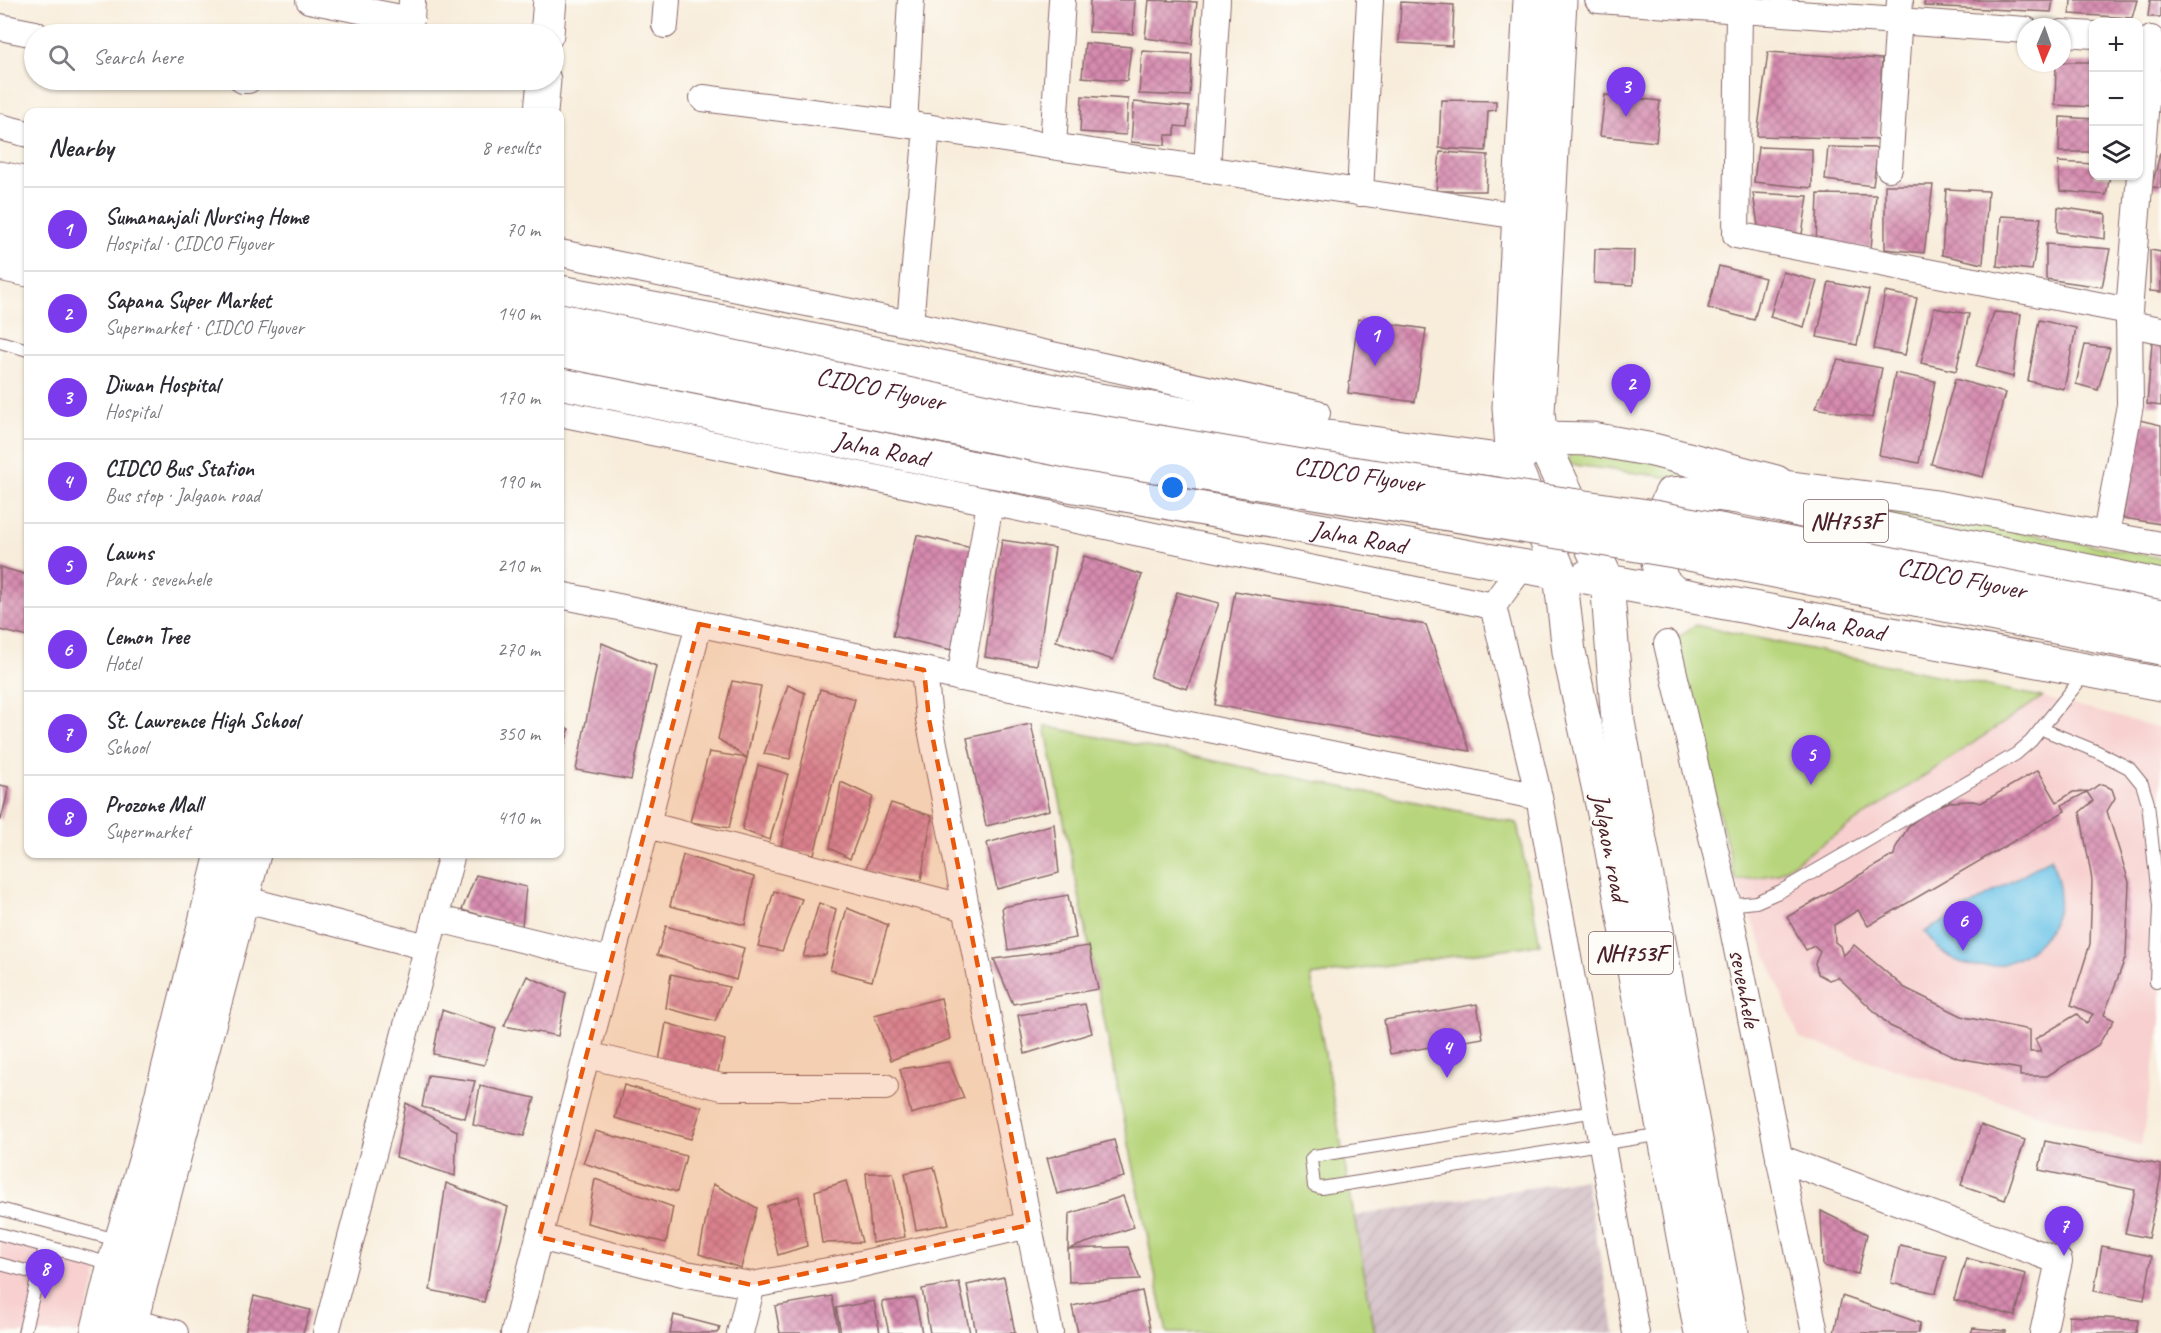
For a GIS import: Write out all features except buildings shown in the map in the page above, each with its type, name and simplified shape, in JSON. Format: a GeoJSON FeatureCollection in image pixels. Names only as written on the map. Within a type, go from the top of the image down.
{"type":"FeatureCollection","features":[{"type":"Feature","properties":{"kind":"main road"},"geometry":{"type":"LineString","coordinates":[[549,24],[550,0]]}},
{"type":"Feature","properties":{"kind":"main road","name":"Jalgaon road"},"geometry":{"type":"LineString","coordinates":[[1530,0],[1509,407],[1513,462],[1560,573],[1569,652],[1610,842],[1679,1132],[1732,1333]]}},
{"type":"Feature","properties":{"kind":"main road"},"geometry":{"type":"LineString","coordinates":[[1560,0],[1538,413],[1541,438],[1607,580]]}},
{"type":"Feature","properties":{"kind":"main road"},"geometry":{"type":"LineString","coordinates":[[542,108],[543,90]]}},
{"type":"Feature","properties":{"kind":"main road"},"geometry":{"type":"LineString","coordinates":[[0,178],[24,183]]}},
{"type":"Feature","properties":{"kind":"main road"},"geometry":{"type":"LineString","coordinates":[[0,200],[24,205]]}},
{"type":"Feature","properties":{"kind":"main road"},"geometry":{"type":"LineString","coordinates":[[0,233],[24,238]]}},
{"type":"Feature","properties":{"kind":"main road"},"geometry":{"type":"LineString","coordinates":[[0,264],[24,269]]}},
{"type":"Feature","properties":{"kind":"main road"},"geometry":{"type":"LineString","coordinates":[[564,293],[740,325],[1087,398],[1291,432],[1513,462],[1541,438]]}},
{"type":"Feature","properties":{"kind":"main road","name":"CIDCO Flyover"},"geometry":{"type":"LineString","coordinates":[[564,321],[1029,420],[1296,465],[1654,517],[2161,617]]}},
{"type":"Feature","properties":{"kind":"main road","name":"CIDCO Flyover"},"geometry":{"type":"LineString","coordinates":[[564,351],[1082,454],[1674,551],[2161,648]]}},
{"type":"Feature","properties":{"kind":"main road","name":"Jalna Road"},"geometry":{"type":"LineString","coordinates":[[564,383],[969,467],[1673,592],[2161,684]]}},
{"type":"Feature","properties":{"kind":"main road","name":"NH753F"},"geometry":{"type":"LineString","coordinates":[[1541,438],[1592,439],[1653,450],[1776,482],[1827,517],[2161,586]]}},
{"type":"Feature","properties":{"kind":"main road"},"geometry":{"type":"LineString","coordinates":[[1673,592],[1661,580],[1658,562],[1663,512],[1671,494],[1694,492],[1724,494],[1827,517]]}},
{"type":"Feature","properties":{"kind":"main road","name":"Jalgaon road"},"geometry":{"type":"LineString","coordinates":[[1607,580],[1618,722],[1679,1132],[1701,1333]]}},
{"type":"Feature","properties":{"kind":"main road"},"geometry":{"type":"LineString","coordinates":[[130,1327],[132,1257],[145,1161],[221,858]]}},
{"type":"Feature","properties":{"kind":"main road"},"geometry":{"type":"LineString","coordinates":[[97,1333],[132,1257],[253,858]]}},
{"type":"Feature","properties":{"kind":"street"},"geometry":{"type":"LineString","coordinates":[[309,0],[411,20],[412,0]]}},
{"type":"Feature","properties":{"kind":"street"},"geometry":{"type":"LineString","coordinates":[[665,25],[667,0]]}},
{"type":"Feature","properties":{"kind":"street"},"geometry":{"type":"LineString","coordinates":[[910,324],[916,125],[911,0]]}},
{"type":"Feature","properties":{"kind":"street"},"geometry":{"type":"LineString","coordinates":[[1053,146],[1062,0]]}},
{"type":"Feature","properties":{"kind":"street"},"geometry":{"type":"LineString","coordinates":[[1207,170],[1217,0]]}},
{"type":"Feature","properties":{"kind":"street"},"geometry":{"type":"LineString","coordinates":[[1360,192],[1370,0]]}},
{"type":"Feature","properties":{"kind":"street"},"geometry":{"type":"LineString","coordinates":[[1598,0],[1739,10],[1899,11],[2017,29]]}},
{"type":"Feature","properties":{"kind":"street"},"geometry":{"type":"LineString","coordinates":[[1739,10],[1736,236],[2129,318],[2161,330]]}},
{"type":"Feature","properties":{"kind":"street"},"geometry":{"type":"LineString","coordinates":[[1889,168],[1899,11]]}},
{"type":"Feature","properties":{"kind":"street"},"geometry":{"type":"LineString","coordinates":[[0,27],[24,32]]}},
{"type":"Feature","properties":{"kind":"street"},"geometry":{"type":"LineString","coordinates":[[2071,34],[2089,35]]}},
{"type":"Feature","properties":{"kind":"street"},"geometry":{"type":"LineString","coordinates":[[2106,534],[2130,405],[2129,318],[2150,39]]}},
{"type":"Feature","properties":{"kind":"street"},"geometry":{"type":"LineString","coordinates":[[703,98],[916,125],[1519,216]]}},
{"type":"Feature","properties":{"kind":"street"},"geometry":{"type":"LineString","coordinates":[[0,127],[24,133]]}},
{"type":"Feature","properties":{"kind":"street"},"geometry":{"type":"LineString","coordinates":[[564,254],[910,324],[1317,413]]}},
{"type":"Feature","properties":{"kind":"street"},"geometry":{"type":"LineString","coordinates":[[564,414],[1493,606]]}},
{"type":"Feature","properties":{"kind":"street"},"geometry":{"type":"LineString","coordinates":[[1776,482],[1939,504],[2161,545]]}},
{"type":"Feature","properties":{"kind":"street"},"geometry":{"type":"LineString","coordinates":[[960,678],[990,503]]}},
{"type":"Feature","properties":{"kind":"street"},"geometry":{"type":"LineString","coordinates":[[1522,566],[1493,606],[1539,797],[1635,1333]]}},
{"type":"Feature","properties":{"kind":"street"},"geometry":{"type":"LineString","coordinates":[[564,596],[1539,797]]}},
{"type":"Feature","properties":{"kind":"street"},"geometry":{"type":"LineString","coordinates":[[514,1333],[699,624]]}},
{"type":"Feature","properties":{"kind":"street","name":"sevenhele"},"geometry":{"type":"LineString","coordinates":[[1667,644],[1728,905],[1815,1333]]}},
{"type":"Feature","properties":{"kind":"street"},"geometry":{"type":"LineString","coordinates":[[924,670],[929,719],[1050,1333]]}},
{"type":"Feature","properties":{"kind":"street"},"geometry":{"type":"LineString","coordinates":[[647,825],[966,908]]}},
{"type":"Feature","properties":{"kind":"street"},"geometry":{"type":"LineString","coordinates":[[326,1333],[451,858]]}},
{"type":"Feature","properties":{"kind":"street"},"geometry":{"type":"LineString","coordinates":[[242,899],[428,947]]}},
{"type":"Feature","properties":{"kind":"street"},"geometry":{"type":"LineString","coordinates":[[435,918],[611,961]]}},
{"type":"Feature","properties":{"kind":"street"},"geometry":{"type":"LineString","coordinates":[[587,1055],[722,1087],[885,1087]]}},
{"type":"Feature","properties":{"kind":"street"},"geometry":{"type":"LineString","coordinates":[[1779,1158],[2059,1261],[2043,1333]]}},
{"type":"Feature","properties":{"kind":"street"},"geometry":{"type":"LineString","coordinates":[[539,1237],[686,1274],[752,1285],[844,1268],[1029,1225]]}},
{"type":"Feature","properties":{"kind":"street"},"geometry":{"type":"LineString","coordinates":[[740,1333],[752,1285]]}},
{"type":"Feature","properties":{"kind":"street"},"geometry":{"type":"LineString","coordinates":[[130,1327],[175,1333]]}},
{"type":"Feature","properties":{"kind":"lane"},"geometry":{"type":"LineString","coordinates":[[0,342],[24,349]]}},
{"type":"Feature","properties":{"kind":"lane"},"geometry":{"type":"LineString","coordinates":[[1728,905],[1756,902],[1781,891],[2016,754],[2042,729],[2088,671]]}},
{"type":"Feature","properties":{"kind":"lane"},"geometry":{"type":"LineString","coordinates":[[2042,729],[2098,752],[2129,768],[2142,784],[2148,803],[2159,906],[2156,982]]}},
{"type":"Feature","properties":{"kind":"lane"},"geometry":{"type":"LineString","coordinates":[[1596,1111],[1314,1156],[1311,1159],[1314,1186],[1321,1188],[1679,1132]]}},
{"type":"Feature","properties":{"kind":"lane"},"geometry":{"type":"LineString","coordinates":[[0,1209],[132,1257]]}},
{"type":"Feature","properties":{"kind":"lane"},"geometry":{"type":"LineString","coordinates":[[0,1234],[45,1247],[132,1257]]}},
{"type":"Feature","properties":{"kind":"lane"},"geometry":{"type":"LineString","coordinates":[[24,1333],[45,1247]]}},
{"type":"Feature","properties":{"kind":"lane"},"geometry":{"type":"LineString","coordinates":[[0,1264],[38,1274]]}},
{"type":"Feature","properties":{"kind":"highlighted area"},"geometry":{"type":"Polygon","coordinates":[[[699,624],[924,670],[929,719],[1029,1225],[752,1285],[539,1237],[699,624]]]}},
{"type":"Feature","properties":{"kind":"shaded area"},"geometry":{"type":"Polygon","coordinates":[[[1695,625],[2042,697],[2161,728],[2161,1022],[2141,1146],[1800,1039],[1736,881],[1695,625]]]}},
{"type":"Feature","properties":{"kind":"shaded area"},"geometry":{"type":"Polygon","coordinates":[[[1585,1179],[1615,1333],[1375,1333],[1354,1216],[1585,1179]]]}},
{"type":"Feature","properties":{"kind":"shaded area"},"geometry":{"type":"Polygon","coordinates":[[[0,1239],[99,1266],[81,1333],[0,1333],[0,1239]]]}},
{"type":"Feature","properties":{"kind":"green space"},"geometry":{"type":"Polygon","coordinates":[[[1571,446],[2161,558],[2161,574],[1727,485],[1568,464],[1571,446]]]}},
{"type":"Feature","properties":{"kind":"green space"},"geometry":{"type":"Polygon","coordinates":[[[1695,625],[2042,697],[1777,874],[1736,881],[1676,639],[1695,625]]]}},
{"type":"Feature","properties":{"kind":"green space"},"geometry":{"type":"Polygon","coordinates":[[[1045,726],[1517,823],[1540,944],[1311,976],[1375,1333],[1167,1333],[1045,726]]]}},
{"type":"Feature","properties":{"kind":"water"},"geometry":{"type":"Polygon","coordinates":[[[2051,858],[2059,889],[2058,908],[2051,926],[2040,941],[2026,953],[2010,962],[1992,966],[1974,966],[1956,961],[1940,950],[1925,932],[2051,858]]]}},
{"type":"Feature","properties":{"kind":"place","name":"Diwan Hospital"},"geometry":{"type":"Point","coordinates":[1626,117]}},
{"type":"Feature","properties":{"kind":"place","name":"Sumananjali Nursing Home"},"geometry":{"type":"Point","coordinates":[1375,366]}},
{"type":"Feature","properties":{"kind":"place","name":"Sapana Super Market"},"geometry":{"type":"Point","coordinates":[1631,414]}},
{"type":"Feature","properties":{"kind":"place","name":"Lawns"},"geometry":{"type":"Point","coordinates":[1811,785]}},
{"type":"Feature","properties":{"kind":"place","name":"Lemon Tree"},"geometry":{"type":"Point","coordinates":[1963,951]}},
{"type":"Feature","properties":{"kind":"place","name":"CIDCO Bus Station"},"geometry":{"type":"Point","coordinates":[1447,1078]}},
{"type":"Feature","properties":{"kind":"place","name":"St. Lawrence High School"},"geometry":{"type":"Point","coordinates":[2064,1256]}},
{"type":"Feature","properties":{"kind":"place","name":"Prozone Mall"},"geometry":{"type":"Point","coordinates":[45,1299]}}]}
